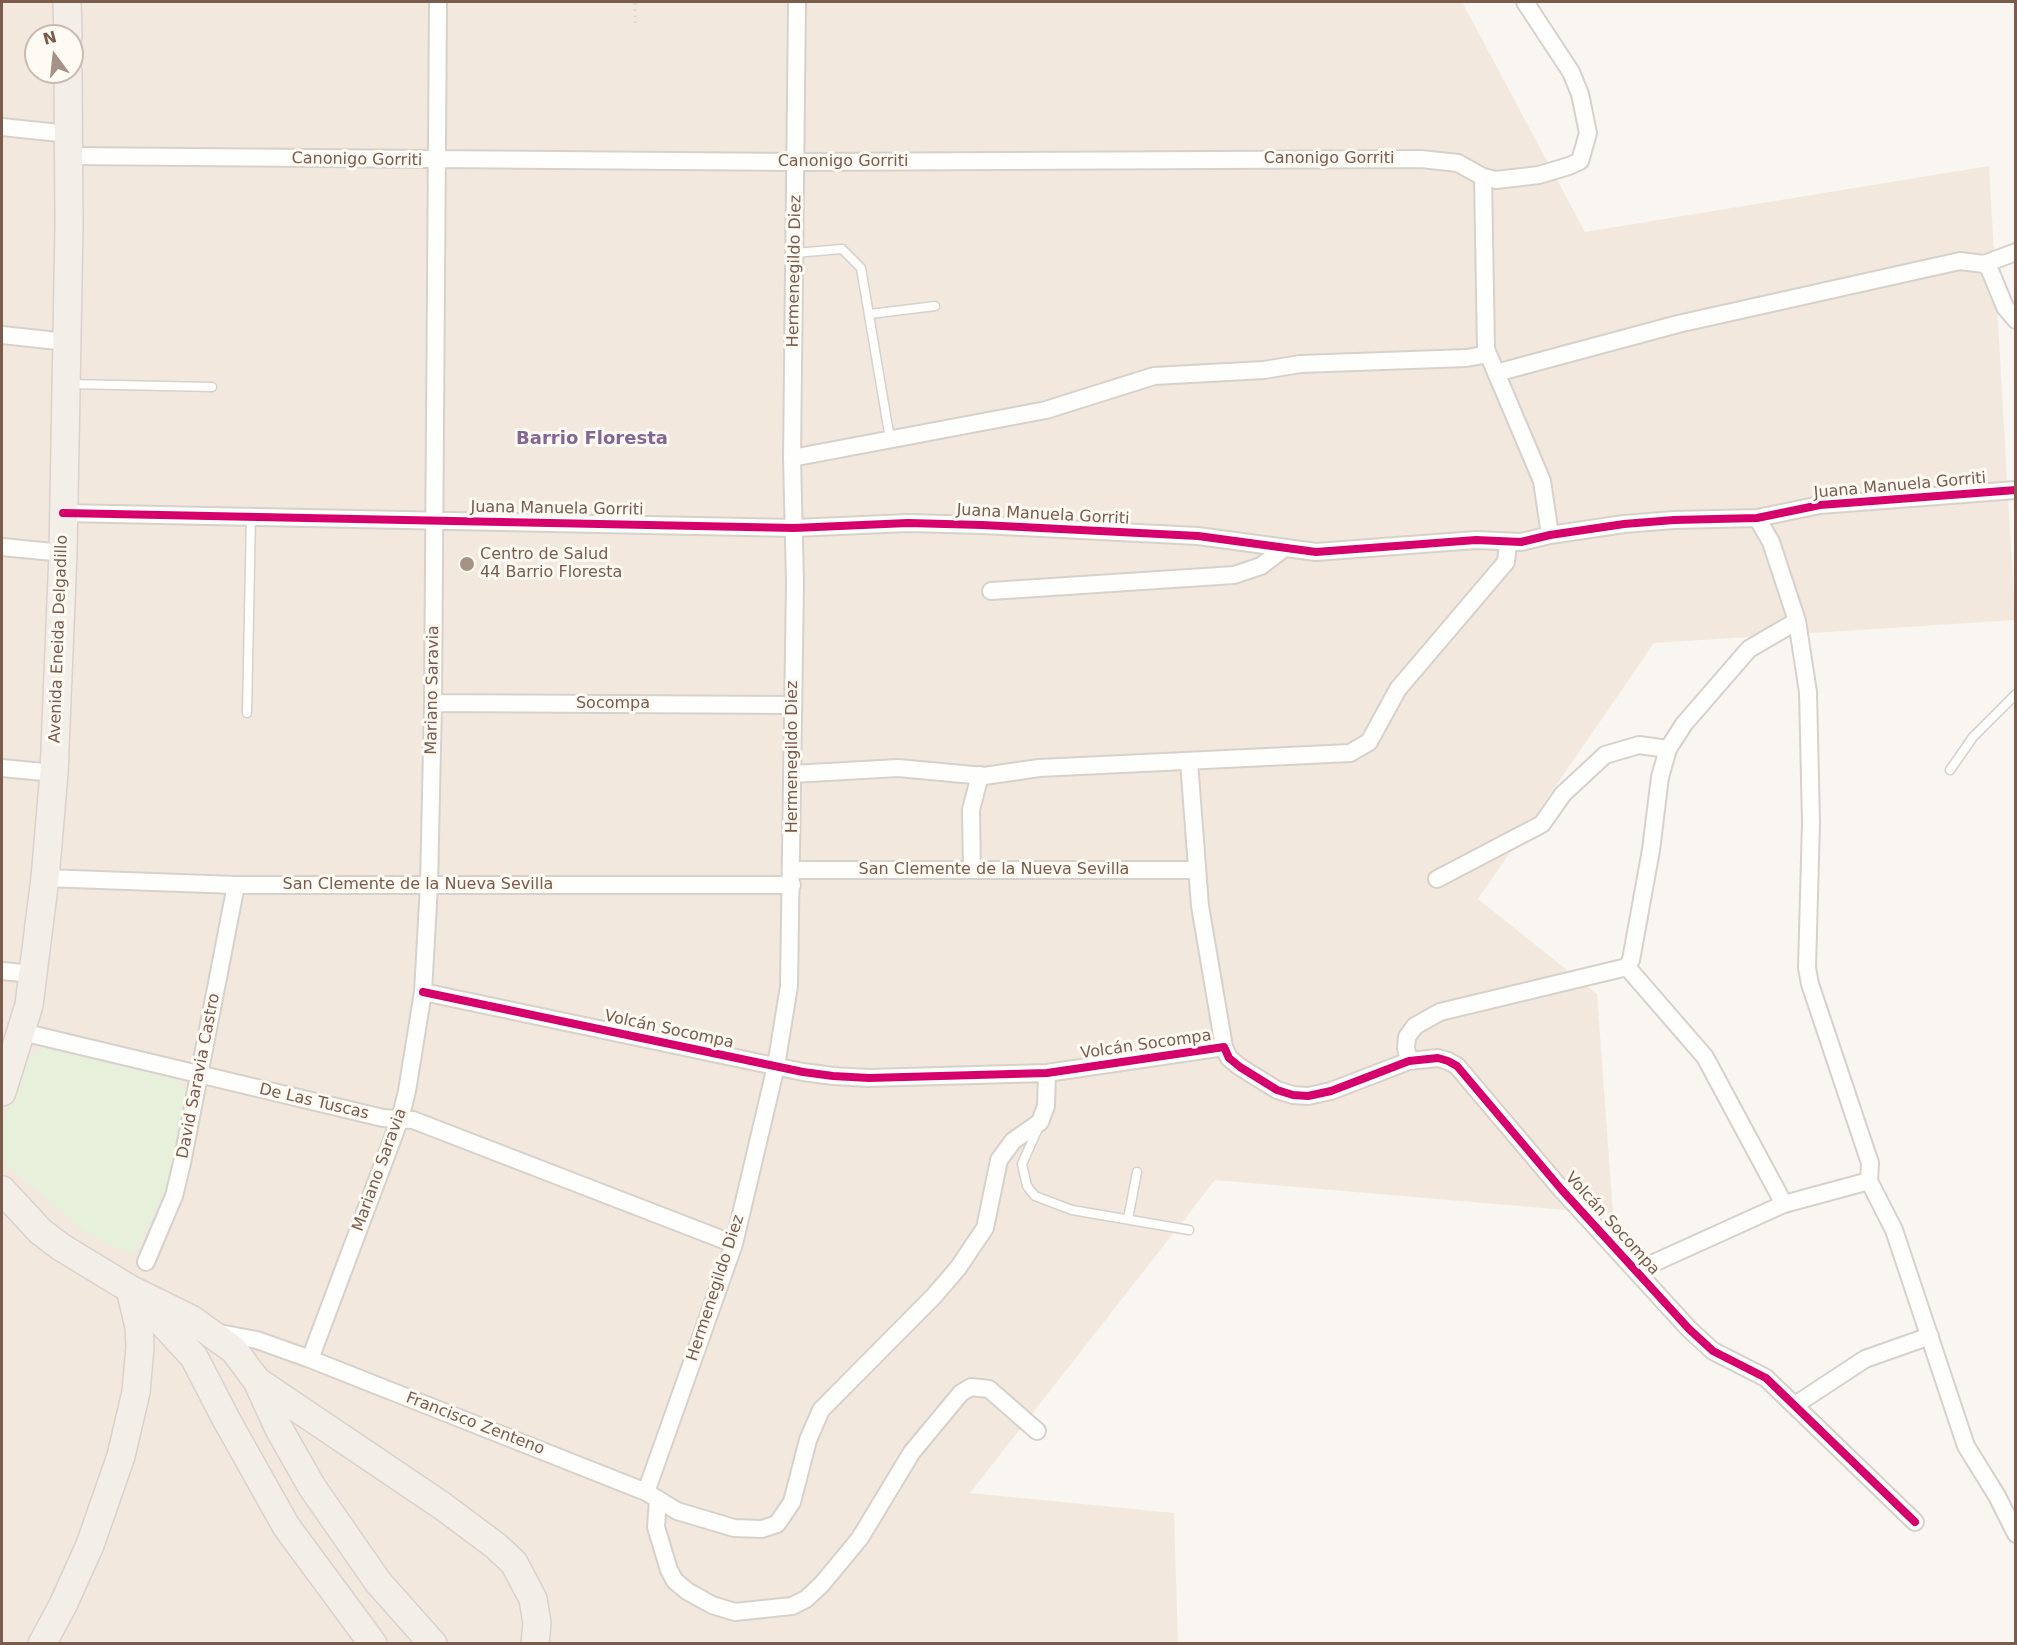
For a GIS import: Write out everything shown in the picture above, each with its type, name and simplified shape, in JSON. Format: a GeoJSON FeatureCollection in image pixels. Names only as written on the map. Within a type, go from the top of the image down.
{"type":"FeatureCollection","features":[{"type":"Feature","properties":{"kind":"main road"},"geometry":{"type":"LineString","coordinates":[[67,2],[68,24]]}},
{"type":"Feature","properties":{"kind":"main road","name":"Avenida Eneida Delgadillo"},"geometry":{"type":"LineString","coordinates":[[2,1092],[22,1032],[33,974],[45,878],[54,773],[63,553],[68,84]]}},
{"type":"Feature","properties":{"kind":"main road"},"geometry":{"type":"LineString","coordinates":[[2,1190],[16,1208],[61,1247],[130,1289],[212,1331],[234,1350],[257,1381],[279,1429],[312,1487],[378,1582],[433,1644]]}},
{"type":"Feature","properties":{"kind":"main road"},"geometry":{"type":"LineString","coordinates":[[42,1644],[63,1605],[90,1545],[122,1456],[136,1392],[140,1347],[139,1327],[130,1289]]}},
{"type":"Feature","properties":{"kind":"main road"},"geometry":{"type":"LineString","coordinates":[[130,1289],[183,1341],[194,1356],[225,1419],[286,1526],[373,1644]]}},
{"type":"Feature","properties":{"kind":"main road"},"geometry":{"type":"LineString","coordinates":[[257,1381],[441,1504],[496,1546],[514,1563],[533,1599],[537,1623],[535,1644]]}},
{"type":"Feature","properties":{"kind":"street","name":"Mariano Saravia"},"geometry":{"type":"LineString","coordinates":[[310,1359],[400,1119],[407,1091],[423,992],[429,885],[433,703],[435,161],[438,2]]}},
{"type":"Feature","properties":{"kind":"street","name":"Hermenegildo Diez"},"geometry":{"type":"LineString","coordinates":[[796,2],[792,458],[794,528],[792,877],[789,986],[776,1066],[734,1244],[652,1496],[656,1527],[669,1570],[675,1581],[687,1591],[712,1605],[735,1612],[792,1606],[806,1599],[822,1584],[860,1538],[912,1452],[961,1393],[971,1388],[988,1389],[1037,1431]]}},
{"type":"Feature","properties":{"kind":"street","name":"Canonigo Gorriti"},"geometry":{"type":"LineString","coordinates":[[2,127],[69,145],[435,161],[1421,159],[1458,163],[1483,177],[1496,180],[1558,171],[1580,160],[1588,133],[1580,94],[1571,72],[1526,2]]}},
{"type":"Feature","properties":{"kind":"street"},"geometry":{"type":"LineString","coordinates":[[1483,177],[1484,341],[1542,481],[1550,535]]}},
{"type":"Feature","properties":{"kind":"street"},"geometry":{"type":"LineString","coordinates":[[1496,373],[1678,324],[1960,261],[1984,264],[2016,252]]}},
{"type":"Feature","properties":{"kind":"street"},"geometry":{"type":"LineString","coordinates":[[1984,264],[1989,268],[2005,307],[2016,320]]}},
{"type":"Feature","properties":{"kind":"street"},"geometry":{"type":"LineString","coordinates":[[2,335],[67,342]]}},
{"type":"Feature","properties":{"kind":"street"},"geometry":{"type":"LineString","coordinates":[[792,458],[1046,410],[1154,376],[1264,370],[1300,364],[1467,358],[1488,354]]}},
{"type":"Feature","properties":{"kind":"street","name":"Juana Manuela Gorriti"},"geometry":{"type":"LineString","coordinates":[[63,513],[794,528],[908,523],[982,525],[1198,536],[1282,550],[1316,552],[1476,540],[1521,542],[1550,535],[1674,520],[1757,518],[1820,505],[2016,490]]}},
{"type":"Feature","properties":{"kind":"street"},"geometry":{"type":"LineString","coordinates":[[1757,518],[1771,542],[1797,621],[1808,692],[1811,822],[1807,968],[1815,1003],[1870,1163],[1869,1181],[1894,1230],[1966,1446],[1997,1496],[2016,1534]]}},
{"type":"Feature","properties":{"kind":"street"},"geometry":{"type":"LineString","coordinates":[[792,774],[898,768],[980,775],[1039,768],[1339,756],[1362,748],[1369,742],[1398,689],[1506,562],[1508,543]]}},
{"type":"Feature","properties":{"kind":"street"},"geometry":{"type":"LineString","coordinates":[[2,547],[63,553]]}},
{"type":"Feature","properties":{"kind":"street"},"geometry":{"type":"LineString","coordinates":[[992,591],[1234,575],[1262,566],[1282,550]]}},
{"type":"Feature","properties":{"kind":"street"},"geometry":{"type":"LineString","coordinates":[[1628,967],[1651,850],[1660,777],[1668,749],[1684,724],[1749,649],[1797,621]]}},
{"type":"Feature","properties":{"kind":"street","name":"Socompa"},"geometry":{"type":"LineString","coordinates":[[433,703],[793,705]]}},
{"type":"Feature","properties":{"kind":"street"},"geometry":{"type":"LineString","coordinates":[[1437,879],[1542,824],[1563,794],[1605,755],[1639,745],[1668,749]]}},
{"type":"Feature","properties":{"kind":"street"},"geometry":{"type":"LineString","coordinates":[[1188,762],[1196,870],[1224,1047]]}},
{"type":"Feature","properties":{"kind":"street"},"geometry":{"type":"LineString","coordinates":[[2,768],[54,773]]}},
{"type":"Feature","properties":{"kind":"street"},"geometry":{"type":"LineString","coordinates":[[972,870],[971,810],[980,775]]}},
{"type":"Feature","properties":{"kind":"street","name":"San Clemente de la Nueva Sevilla"},"geometry":{"type":"LineString","coordinates":[[45,878],[236,885],[429,885],[792,877],[972,870],[1196,870]]}},
{"type":"Feature","properties":{"kind":"street","name":"David Saravia Castro"},"geometry":{"type":"LineString","coordinates":[[146,1262],[174,1196],[201,1076],[236,885]]}},
{"type":"Feature","properties":{"kind":"street"},"geometry":{"type":"LineString","coordinates":[[1409,1060],[1406,1048],[1407,1037],[1415,1026],[1440,1012],[1628,967]]}},
{"type":"Feature","properties":{"kind":"street"},"geometry":{"type":"LineString","coordinates":[[1628,967],[1706,1057],[1784,1204]]}},
{"type":"Feature","properties":{"kind":"street"},"geometry":{"type":"LineString","coordinates":[[2,971],[33,974]]}},
{"type":"Feature","properties":{"kind":"street","name":"Volcán Socompa"},"geometry":{"type":"LineString","coordinates":[[423,992],[776,1066],[823,1074],[869,1078],[1047,1073],[1224,1047],[1229,1058],[1240,1067],[1277,1090],[1293,1095],[1308,1096],[1331,1091],[1409,1060],[1438,1058],[1457,1066],[1561,1189],[1706,1345],[1766,1378],[1915,1522]]}},
{"type":"Feature","properties":{"kind":"street","name":"De Las Tuscas"},"geometry":{"type":"LineString","coordinates":[[22,1032],[383,1118],[412,1120],[734,1244]]}},
{"type":"Feature","properties":{"kind":"street"},"geometry":{"type":"LineString","coordinates":[[1040,1122],[1046,1106],[1047,1073]]}},
{"type":"Feature","properties":{"kind":"street","name":"Francisco Zenteno"},"geometry":{"type":"LineString","coordinates":[[212,1331],[257,1340],[310,1359],[652,1496],[677,1511],[734,1528],[762,1529],[777,1524],[784,1517],[795,1494],[808,1440],[821,1410],[934,1296],[958,1268],[985,1228],[991,1209],[995,1175],[1002,1153],[1013,1141],[1040,1122]]}},
{"type":"Feature","properties":{"kind":"street"},"geometry":{"type":"LineString","coordinates":[[1636,1271],[1784,1204],[1869,1181]]}},
{"type":"Feature","properties":{"kind":"street"},"geometry":{"type":"LineString","coordinates":[[1795,1405],[1866,1359],[1930,1336]]}},
{"type":"Feature","properties":{"kind":"lane"},"geometry":{"type":"LineString","coordinates":[[795,253],[845,251],[861,268],[890,440]]}},
{"type":"Feature","properties":{"kind":"lane"},"geometry":{"type":"LineString","coordinates":[[870,314],[935,306]]}},
{"type":"Feature","properties":{"kind":"lane"},"geometry":{"type":"LineString","coordinates":[[66,384],[212,387]]}},
{"type":"Feature","properties":{"kind":"lane"},"geometry":{"type":"LineString","coordinates":[[248,713],[251,516]]}},
{"type":"Feature","properties":{"kind":"lane"},"geometry":{"type":"LineString","coordinates":[[1950,770],[1973,737],[2016,694]]}},
{"type":"Feature","properties":{"kind":"lane"},"geometry":{"type":"LineString","coordinates":[[1040,1122],[1024,1154],[1022,1164],[1027,1186],[1035,1196],[1072,1210],[1189,1230]]}},
{"type":"Feature","properties":{"kind":"lane"},"geometry":{"type":"LineString","coordinates":[[1128,1219],[1137,1172]]}},
{"type":"Feature","properties":{"kind":"path"},"geometry":{"type":"LineString","coordinates":[[635,2],[635,23]]}},
{"type":"Feature","properties":{"kind":"shaded area"},"geometry":{"type":"Polygon","coordinates":[[[2,2],[1462,2],[1585,232],[1989,166],[2015,620],[1654,643],[1478,899],[1597,994],[1613,1214],[1215,1180],[970,1493],[1174,1513],[1178,1643],[2,1644],[2,2]]]}},
{"type":"Feature","properties":{"kind":"green space"},"geometry":{"type":"Polygon","coordinates":[[[42,1048],[179,1080],[189,1095],[168,1184],[134,1256],[85,1232],[5,1164],[2,1153],[2,1127],[22,1064],[42,1048]]]}},
{"type":"Feature","properties":{"kind":"cycle path"},"geometry":{"type":"LineString","coordinates":[[63,513],[794,528],[908,523],[982,525],[1198,536],[1316,552],[1476,540],[1521,542],[1550,535],[1624,524],[1757,518],[1820,505],[2016,490]]}},
{"type":"Feature","properties":{"kind":"cycle path"},"geometry":{"type":"LineString","coordinates":[[423,992],[803,1072],[833,1076],[869,1078],[1047,1073],[1224,1047],[1229,1058],[1240,1067],[1277,1090],[1293,1095],[1308,1096],[1331,1091],[1409,1061],[1438,1058],[1448,1061],[1457,1066],[1561,1189],[1689,1329],[1713,1351],[1766,1378],[1915,1522]]}},
{"type":"Feature","properties":{"kind":"place","name":"Centro de Salud 44 Barrio Floresta"},"geometry":{"type":"Point","coordinates":[467,564]}},
{"type":"Feature","properties":{"kind":"district","name":"Barrio Floresta"},"geometry":{"type":"Point","coordinates":[592,439]}}]}
